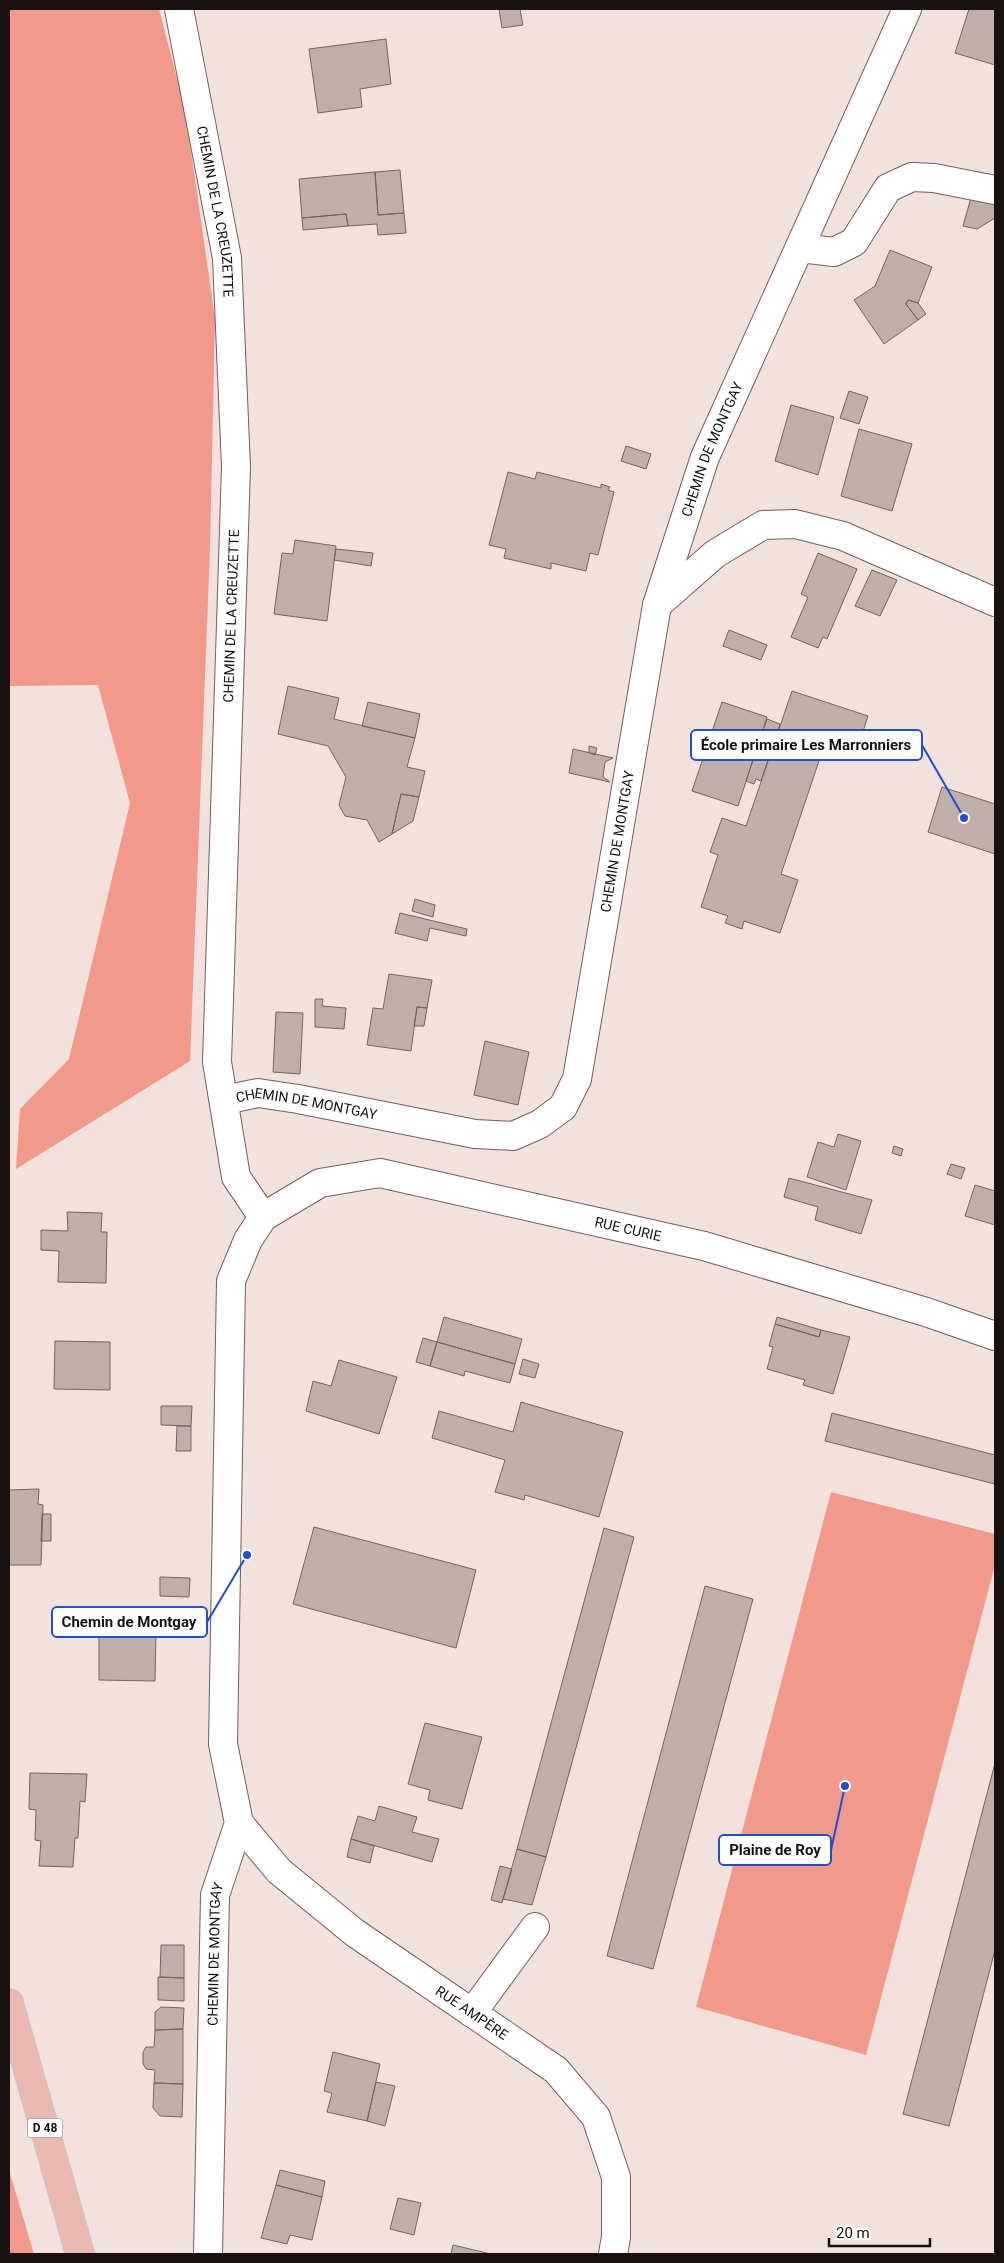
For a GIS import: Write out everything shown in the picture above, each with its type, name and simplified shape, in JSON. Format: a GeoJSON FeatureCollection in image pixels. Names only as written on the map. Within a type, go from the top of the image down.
{"type":"FeatureCollection","features":[{"type":"Feature","properties":{"kind":"main road","name":"D 48"},"geometry":{"type":"LineString","coordinates":[[9,2003],[80,2254]]}},
{"type":"Feature","properties":{"kind":"street","name":"CHEMIN DE LA CREUZETTE"},"geometry":{"type":"LineString","coordinates":[[179,9],[227,258],[236,467],[217,1062],[236,1177],[263,1217]]}},
{"type":"Feature","properties":{"kind":"street","name":"CHEMIN DE MONTGAY"},"geometry":{"type":"LineString","coordinates":[[224,1100],[258,1093],[298,1099],[475,1134],[513,1136],[540,1124],[562,1107],[577,1079],[657,604],[705,457],[907,9]]}},
{"type":"Feature","properties":{"kind":"street"},"geometry":{"type":"LineString","coordinates":[[800,248],[834,252],[854,242],[888,188],[912,177],[934,178],[995,190]]}},
{"type":"Feature","properties":{"kind":"street"},"geometry":{"type":"LineString","coordinates":[[657,604],[715,554],[762,525],[795,524],[843,536],[995,602]]}},
{"type":"Feature","properties":{"kind":"street","name":"RUE CURIE"},"geometry":{"type":"LineString","coordinates":[[263,1217],[320,1184],[380,1173],[704,1246],[926,1312],[995,1336]]}},
{"type":"Feature","properties":{"kind":"street","name":"CHEMIN DE MONTGAY"},"geometry":{"type":"LineString","coordinates":[[208,2254],[215,1895],[239,1823],[223,1744],[231,1281],[248,1240],[263,1217]]}},
{"type":"Feature","properties":{"kind":"street","name":"RUE AMPÈRE"},"geometry":{"type":"LineString","coordinates":[[239,1823],[279,1871],[355,1933],[556,2070],[596,2117],[616,2178],[616,2237],[613,2254]]}},
{"type":"Feature","properties":{"kind":"street"},"geometry":{"type":"LineString","coordinates":[[472,2013],[535,1927]]}},
{"type":"Feature","properties":{"kind":"shaded area"},"geometry":{"type":"Polygon","coordinates":[[[9,9],[159,9],[185,109],[215,319],[210,549],[190,1061],[16,1169],[20,1109],[69,1059],[130,803],[98,685],[9,686],[9,9]]]}},
{"type":"Feature","properties":{"kind":"shaded area"},"geometry":{"type":"Polygon","coordinates":[[[831,1492],[995,1534],[995,1565],[866,2055],[696,2007],[831,1492]]]}},
{"type":"Feature","properties":{"kind":"shaded area"},"geometry":{"type":"Polygon","coordinates":[[[9,2170],[34,2254],[9,2254],[9,2170]]]}},
{"type":"Feature","properties":{"kind":"building"},"geometry":{"type":"Polygon","coordinates":[[[499,9],[520,9],[523,25],[502,28],[499,9]]]}},
{"type":"Feature","properties":{"kind":"building"},"geometry":{"type":"Polygon","coordinates":[[[969,9],[995,9],[995,65],[955,53],[969,9]]]}},
{"type":"Feature","properties":{"kind":"building"},"geometry":{"type":"Polygon","coordinates":[[[386,39],[391,84],[360,89],[362,107],[318,113],[309,49],[386,39]]]}},
{"type":"Feature","properties":{"kind":"building"},"geometry":{"type":"Polygon","coordinates":[[[400,170],[404,213],[378,215],[375,172],[400,170]]]}},
{"type":"Feature","properties":{"kind":"building"},"geometry":{"type":"Polygon","coordinates":[[[375,172],[378,215],[404,213],[406,233],[378,235],[377,224],[348,226],[346,214],[302,218],[299,179],[375,172]]]}},
{"type":"Feature","properties":{"kind":"building"},"geometry":{"type":"Polygon","coordinates":[[[972,194],[995,199],[995,218],[977,229],[963,226],[972,194]]]}},
{"type":"Feature","properties":{"kind":"building"},"geometry":{"type":"Polygon","coordinates":[[[346,214],[348,226],[303,230],[302,218],[346,214]]]}},
{"type":"Feature","properties":{"kind":"building"},"geometry":{"type":"Polygon","coordinates":[[[890,250],[932,267],[918,303],[908,300],[906,304],[918,320],[884,344],[854,300],[875,286],[890,250]]]}},
{"type":"Feature","properties":{"kind":"building"},"geometry":{"type":"Polygon","coordinates":[[[908,300],[918,303],[926,314],[918,320],[906,304],[908,300]]]}},
{"type":"Feature","properties":{"kind":"building"},"geometry":{"type":"Polygon","coordinates":[[[849,391],[868,397],[859,424],[840,418],[849,391]]]}},
{"type":"Feature","properties":{"kind":"building"},"geometry":{"type":"Polygon","coordinates":[[[791,405],[834,417],[818,475],[775,461],[791,405]]]}},
{"type":"Feature","properties":{"kind":"building"},"geometry":{"type":"Polygon","coordinates":[[[859,429],[912,444],[892,511],[841,496],[859,429]]]}},
{"type":"Feature","properties":{"kind":"building"},"geometry":{"type":"Polygon","coordinates":[[[626,446],[651,454],[646,469],[621,461],[626,446]]]}},
{"type":"Feature","properties":{"kind":"building"},"geometry":{"type":"Polygon","coordinates":[[[508,472],[535,479],[537,472],[601,488],[601,484],[610,487],[608,490],[614,492],[598,555],[590,553],[586,571],[551,563],[551,569],[504,558],[506,549],[489,545],[508,472]]]}},
{"type":"Feature","properties":{"kind":"building"},"geometry":{"type":"Polygon","coordinates":[[[295,540],[336,546],[327,621],[274,614],[282,553],[293,554],[295,540]]]}},
{"type":"Feature","properties":{"kind":"building"},"geometry":{"type":"Polygon","coordinates":[[[336,549],[373,553],[371,566],[334,560],[336,549]]]}},
{"type":"Feature","properties":{"kind":"building"},"geometry":{"type":"Polygon","coordinates":[[[818,553],[857,569],[827,639],[823,637],[818,648],[791,637],[808,597],[801,594],[818,553]]]}},
{"type":"Feature","properties":{"kind":"building"},"geometry":{"type":"Polygon","coordinates":[[[872,570],[897,580],[880,616],[855,606],[872,570]]]}},
{"type":"Feature","properties":{"kind":"building"},"geometry":{"type":"Polygon","coordinates":[[[729,630],[767,645],[761,660],[723,646],[729,630]]]}},
{"type":"Feature","properties":{"kind":"building"},"geometry":{"type":"Polygon","coordinates":[[[288,686],[339,698],[334,719],[415,738],[407,767],[425,771],[419,797],[401,794],[392,834],[379,842],[367,820],[345,816],[339,805],[346,777],[328,746],[278,734],[288,686]]]}},
{"type":"Feature","properties":{"kind":"building"},"geometry":{"type":"Polygon","coordinates":[[[792,691],[868,716],[857,750],[826,740],[781,874],[798,880],[780,933],[744,921],[742,929],[725,923],[728,916],[701,907],[718,855],[710,852],[722,818],[746,826],[792,691]]]}},
{"type":"Feature","properties":{"kind":"building"},"geometry":{"type":"Polygon","coordinates":[[[368,702],[420,714],[415,738],[362,726],[368,702]]]}},
{"type":"Feature","properties":{"kind":"building"},"geometry":{"type":"Polygon","coordinates":[[[722,702],[767,717],[738,806],[692,791],[722,702]]]}},
{"type":"Feature","properties":{"kind":"building"},"geometry":{"type":"Polygon","coordinates":[[[767,719],[780,724],[761,781],[756,779],[754,784],[746,781],[767,719]]]}},
{"type":"Feature","properties":{"kind":"building"},"geometry":{"type":"Polygon","coordinates":[[[589,746],[597,748],[595,755],[589,753],[589,746]]]}},
{"type":"Feature","properties":{"kind":"building"},"geometry":{"type":"Polygon","coordinates":[[[573,749],[613,758],[605,762],[603,777],[610,782],[569,773],[573,749]]]}},
{"type":"Feature","properties":{"kind":"building"},"geometry":{"type":"Polygon","coordinates":[[[942,787],[995,804],[995,854],[928,832],[942,787]]]}},
{"type":"Feature","properties":{"kind":"building"},"geometry":{"type":"Polygon","coordinates":[[[401,794],[419,797],[413,821],[392,834],[401,794]]]}},
{"type":"Feature","properties":{"kind":"building"},"geometry":{"type":"Polygon","coordinates":[[[415,899],[435,905],[433,917],[412,911],[415,899]]]}},
{"type":"Feature","properties":{"kind":"building"},"geometry":{"type":"Polygon","coordinates":[[[400,913],[467,929],[466,936],[430,928],[427,941],[395,933],[400,913]]]}},
{"type":"Feature","properties":{"kind":"building"},"geometry":{"type":"Polygon","coordinates":[[[389,974],[432,980],[427,1008],[417,1007],[411,1051],[367,1045],[373,1008],[383,1009],[389,974]]]}},
{"type":"Feature","properties":{"kind":"building"},"geometry":{"type":"Polygon","coordinates":[[[315,999],[323,999],[322,1006],[346,1008],[344,1029],[315,1027],[315,999]]]}},
{"type":"Feature","properties":{"kind":"building"},"geometry":{"type":"Polygon","coordinates":[[[417,1007],[427,1008],[424,1026],[414,1026],[417,1007]]]}},
{"type":"Feature","properties":{"kind":"building"},"geometry":{"type":"Polygon","coordinates":[[[276,1012],[303,1013],[300,1074],[273,1072],[276,1012]]]}},
{"type":"Feature","properties":{"kind":"building"},"geometry":{"type":"Polygon","coordinates":[[[485,1041],[529,1052],[518,1105],[474,1095],[485,1041]]]}},
{"type":"Feature","properties":{"kind":"building"},"geometry":{"type":"Polygon","coordinates":[[[838,1134],[861,1141],[846,1190],[807,1177],[818,1142],[834,1147],[838,1134]]]}},
{"type":"Feature","properties":{"kind":"building"},"geometry":{"type":"Polygon","coordinates":[[[894,1146],[903,1149],[901,1156],[892,1153],[894,1146]]]}},
{"type":"Feature","properties":{"kind":"building"},"geometry":{"type":"Polygon","coordinates":[[[951,1164],[965,1168],[961,1179],[947,1174],[951,1164]]]}},
{"type":"Feature","properties":{"kind":"building"},"geometry":{"type":"Polygon","coordinates":[[[789,1178],[872,1200],[861,1234],[815,1220],[818,1207],[784,1197],[789,1178]]]}},
{"type":"Feature","properties":{"kind":"building"},"geometry":{"type":"Polygon","coordinates":[[[975,1185],[995,1191],[995,1225],[965,1216],[975,1185]]]}},
{"type":"Feature","properties":{"kind":"building"},"geometry":{"type":"Polygon","coordinates":[[[67,1212],[102,1213],[101,1232],[107,1232],[106,1283],[58,1282],[59,1251],[41,1250],[41,1230],[68,1231],[67,1212]]]}},
{"type":"Feature","properties":{"kind":"building"},"geometry":{"type":"Polygon","coordinates":[[[444,1317],[522,1339],[515,1364],[437,1342],[444,1317]]]}},
{"type":"Feature","properties":{"kind":"building"},"geometry":{"type":"Polygon","coordinates":[[[777,1317],[821,1330],[819,1337],[775,1324],[777,1317]]]}},
{"type":"Feature","properties":{"kind":"building"},"geometry":{"type":"Polygon","coordinates":[[[775,1324],[819,1337],[821,1330],[850,1337],[833,1394],[803,1385],[805,1380],[767,1369],[773,1347],[769,1346],[775,1324]]]}},
{"type":"Feature","properties":{"kind":"building"},"geometry":{"type":"Polygon","coordinates":[[[423,1338],[437,1342],[430,1366],[416,1362],[423,1338]]]}},
{"type":"Feature","properties":{"kind":"building"},"geometry":{"type":"Polygon","coordinates":[[[55,1341],[110,1342],[110,1390],[54,1389],[55,1341]]]}},
{"type":"Feature","properties":{"kind":"building"},"geometry":{"type":"Polygon","coordinates":[[[437,1342],[515,1364],[510,1383],[465,1371],[464,1376],[430,1366],[437,1342]]]}},
{"type":"Feature","properties":{"kind":"building"},"geometry":{"type":"Polygon","coordinates":[[[523,1359],[539,1364],[535,1378],[519,1374],[523,1359]]]}},
{"type":"Feature","properties":{"kind":"building"},"geometry":{"type":"Polygon","coordinates":[[[339,1360],[397,1377],[379,1434],[306,1411],[313,1381],[331,1386],[339,1360]]]}},
{"type":"Feature","properties":{"kind":"building"},"geometry":{"type":"Polygon","coordinates":[[[521,1402],[623,1432],[599,1517],[525,1495],[524,1500],[495,1492],[505,1460],[432,1438],[439,1411],[513,1432],[521,1402]]]}},
{"type":"Feature","properties":{"kind":"building"},"geometry":{"type":"Polygon","coordinates":[[[161,1406],[192,1406],[191,1426],[161,1425],[161,1406]]]}},
{"type":"Feature","properties":{"kind":"building"},"geometry":{"type":"Polygon","coordinates":[[[832,1413],[995,1455],[995,1484],[825,1441],[832,1413]]]}},
{"type":"Feature","properties":{"kind":"building"},"geometry":{"type":"Polygon","coordinates":[[[177,1426],[191,1426],[191,1451],[176,1451],[177,1426]]]}},
{"type":"Feature","properties":{"kind":"building"},"geometry":{"type":"Polygon","coordinates":[[[39,1489],[38,1504],[43,1505],[41,1565],[9,1565],[9,1490],[39,1489]]]}},
{"type":"Feature","properties":{"kind":"building"},"geometry":{"type":"Polygon","coordinates":[[[42,1514],[51,1514],[51,1541],[41,1541],[42,1514]]]}},
{"type":"Feature","properties":{"kind":"building"},"geometry":{"type":"Polygon","coordinates":[[[314,1527],[476,1570],[456,1648],[293,1604],[314,1527]]]}},
{"type":"Feature","properties":{"kind":"building"},"geometry":{"type":"Polygon","coordinates":[[[604,1528],[634,1537],[546,1857],[517,1849],[604,1528]]]}},
{"type":"Feature","properties":{"kind":"building"},"geometry":{"type":"Polygon","coordinates":[[[160,1577],[190,1578],[189,1597],[160,1596],[160,1577]]]}},
{"type":"Feature","properties":{"kind":"building"},"geometry":{"type":"Polygon","coordinates":[[[705,1586],[753,1599],[653,1969],[607,1956],[705,1586]]]}},
{"type":"Feature","properties":{"kind":"building"},"geometry":{"type":"Polygon","coordinates":[[[103,1622],[146,1623],[146,1629],[156,1629],[155,1681],[99,1680],[99,1629],[103,1629],[103,1622]]]}},
{"type":"Feature","properties":{"kind":"building"},"geometry":{"type":"Polygon","coordinates":[[[425,1723],[482,1737],[462,1809],[428,1800],[430,1790],[408,1784],[425,1723]]]}},
{"type":"Feature","properties":{"kind":"building"},"geometry":{"type":"Polygon","coordinates":[[[995,1763],[995,1950],[949,2126],[903,2114],[995,1763]]]}},
{"type":"Feature","properties":{"kind":"building"},"geometry":{"type":"Polygon","coordinates":[[[30,1773],[87,1774],[85,1802],[80,1801],[78,1838],[75,1838],[73,1867],[39,1866],[41,1841],[35,1840],[36,1810],[29,1809],[30,1773]]]}},
{"type":"Feature","properties":{"kind":"building"},"geometry":{"type":"Polygon","coordinates":[[[379,1806],[417,1817],[412,1832],[439,1839],[432,1862],[351,1839],[358,1816],[375,1821],[379,1806]]]}},
{"type":"Feature","properties":{"kind":"building"},"geometry":{"type":"Polygon","coordinates":[[[351,1839],[374,1846],[370,1863],[347,1857],[351,1839]]]}},
{"type":"Feature","properties":{"kind":"building"},"geometry":{"type":"Polygon","coordinates":[[[517,1849],[546,1857],[532,1905],[503,1899],[517,1849]]]}},
{"type":"Feature","properties":{"kind":"building"},"geometry":{"type":"Polygon","coordinates":[[[500,1866],[512,1869],[502,1903],[491,1900],[500,1866]]]}},
{"type":"Feature","properties":{"kind":"building"},"geometry":{"type":"Polygon","coordinates":[[[161,1945],[184,1945],[184,1978],[160,1977],[161,1945]]]}},
{"type":"Feature","properties":{"kind":"building"},"geometry":{"type":"Polygon","coordinates":[[[158,1977],[184,1978],[184,2001],[158,2000],[158,1977]]]}},
{"type":"Feature","properties":{"kind":"building"},"geometry":{"type":"Polygon","coordinates":[[[161,2007],[184,2008],[183,2029],[155,2030],[155,2012],[161,2007]]]}},
{"type":"Feature","properties":{"kind":"building"},"geometry":{"type":"Polygon","coordinates":[[[183,2029],[183,2084],[154,2083],[155,2070],[146,2069],[143,2064],[143,2052],[146,2047],[154,2047],[155,2030],[183,2029]]]}},
{"type":"Feature","properties":{"kind":"building"},"geometry":{"type":"Polygon","coordinates":[[[333,2052],[380,2064],[367,2121],[327,2112],[332,2093],[324,2091],[333,2052]]]}},
{"type":"Feature","properties":{"kind":"building"},"geometry":{"type":"Polygon","coordinates":[[[376,2082],[395,2086],[385,2126],[367,2121],[376,2082]]]}},
{"type":"Feature","properties":{"kind":"building"},"geometry":{"type":"Polygon","coordinates":[[[154,2083],[183,2084],[182,2117],[160,2116],[153,2108],[154,2083]]]}},
{"type":"Feature","properties":{"kind":"building"},"geometry":{"type":"Polygon","coordinates":[[[280,2170],[325,2181],[322,2197],[276,2185],[280,2170]]]}},
{"type":"Feature","properties":{"kind":"building"},"geometry":{"type":"Polygon","coordinates":[[[276,2185],[322,2197],[312,2240],[290,2235],[287,2244],[261,2238],[276,2185]]]}},
{"type":"Feature","properties":{"kind":"building"},"geometry":{"type":"Polygon","coordinates":[[[398,2198],[421,2203],[414,2235],[390,2229],[398,2198]]]}},
{"type":"Feature","properties":{"kind":"building"},"geometry":{"type":"Polygon","coordinates":[[[453,2245],[491,2254],[451,2254],[453,2245]]]}},
{"type":"Feature","properties":{"kind":"place","name":"École primaire Les Marronniers"},"geometry":{"type":"Point","coordinates":[964,818]}},
{"type":"Feature","properties":{"kind":"place","name":"Chemin de Montgay"},"geometry":{"type":"Point","coordinates":[247,1555]}},
{"type":"Feature","properties":{"kind":"place","name":"Plaine de Roy"},"geometry":{"type":"Point","coordinates":[845,1786]}}]}
